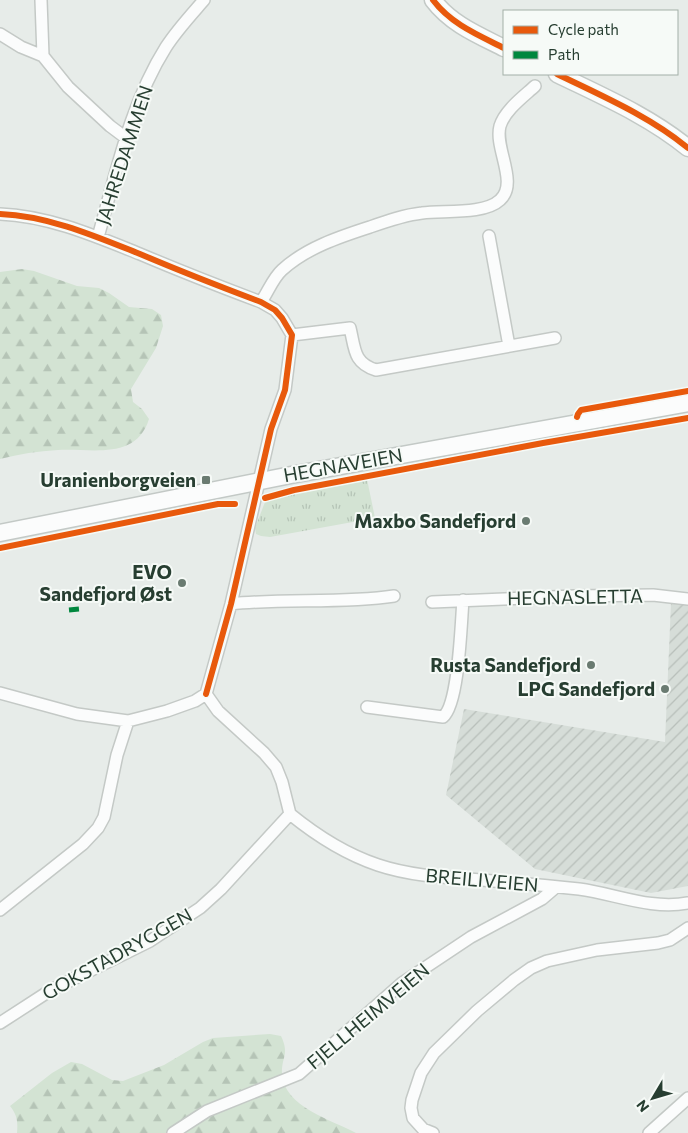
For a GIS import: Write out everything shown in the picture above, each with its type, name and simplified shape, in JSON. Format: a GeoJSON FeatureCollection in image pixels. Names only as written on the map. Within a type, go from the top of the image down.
{"type":"FeatureCollection","features":[{"type":"Feature","properties":{"kind":"main road"},"geometry":{"type":"LineString","coordinates":[[433,0],[455,22],[503,47]]}},
{"type":"Feature","properties":{"kind":"main road"},"geometry":{"type":"LineString","coordinates":[[559,75],[641,115],[688,148]]}},
{"type":"Feature","properties":{"kind":"main road","name":"HEGNAVEIEN"},"geometry":{"type":"LineString","coordinates":[[0,533],[259,481],[688,403]]}},
{"type":"Feature","properties":{"kind":"street"},"geometry":{"type":"LineString","coordinates":[[42,0],[43,56]]}},
{"type":"Feature","properties":{"kind":"street","name":"JAHREDAMMEN"},"geometry":{"type":"LineString","coordinates":[[98,237],[126,138],[152,72],[166,47],[204,0]]}},
{"type":"Feature","properties":{"kind":"street"},"geometry":{"type":"LineString","coordinates":[[0,34],[22,47],[43,56],[68,87],[110,126],[126,138]]}},
{"type":"Feature","properties":{"kind":"street"},"geometry":{"type":"LineString","coordinates":[[262,302],[280,272],[293,261],[322,244],[392,220],[421,213],[490,206],[500,200],[506,189],[507,174],[501,152],[500,126],[511,109],[535,86]]}},
{"type":"Feature","properties":{"kind":"street"},"geometry":{"type":"LineString","coordinates":[[0,214],[37,218],[98,237],[262,302],[275,310],[292,335],[285,390],[272,429],[231,604],[206,694],[195,701],[181,706],[128,721],[77,714],[0,693]]}},
{"type":"Feature","properties":{"kind":"street"},"geometry":{"type":"LineString","coordinates":[[489,236],[509,346]]}},
{"type":"Feature","properties":{"kind":"street"},"geometry":{"type":"LineString","coordinates":[[292,335],[350,328],[358,359],[365,367],[376,370],[555,338]]}},
{"type":"Feature","properties":{"kind":"street","name":"HEGNASLETTA"},"geometry":{"type":"LineString","coordinates":[[432,602],[652,595],[688,599]]}},
{"type":"Feature","properties":{"kind":"street"},"geometry":{"type":"LineString","coordinates":[[231,604],[259,601],[344,600],[394,596]]}},
{"type":"Feature","properties":{"kind":"street"},"geometry":{"type":"LineString","coordinates":[[367,708],[443,717],[448,713],[456,680],[463,600]]}},
{"type":"Feature","properties":{"kind":"street"},"geometry":{"type":"LineString","coordinates":[[206,694],[218,712],[276,767],[290,814]]}},
{"type":"Feature","properties":{"kind":"street"},"geometry":{"type":"LineString","coordinates":[[0,910],[83,844],[98,828],[104,817],[117,755],[128,721]]}},
{"type":"Feature","properties":{"kind":"street","name":"BREILIVEIEN"},"geometry":{"type":"LineString","coordinates":[[290,814],[331,845],[379,866],[422,876],[556,886],[664,906],[688,903]]}},
{"type":"Feature","properties":{"kind":"street","name":"GOKSTADRYGGEN"},"geometry":{"type":"LineString","coordinates":[[0,1023],[51,990],[150,941],[200,908],[221,889],[290,814]]}},
{"type":"Feature","properties":{"kind":"street","name":"FJELLHEIMVEIEN"},"geometry":{"type":"LineString","coordinates":[[173,1133],[207,1111],[299,1074],[402,983],[471,937],[542,899],[556,886]]}},
{"type":"Feature","properties":{"kind":"street"},"geometry":{"type":"LineString","coordinates":[[433,1133],[423,1129],[413,1118],[411,1108],[421,1073],[434,1053],[477,1011],[514,980],[531,968],[547,961],[597,950],[658,943],[670,940],[688,928]]}},
{"type":"Feature","properties":{"kind":"street"},"geometry":{"type":"LineString","coordinates":[[648,1133],[688,1098]]}},
{"type":"Feature","properties":{"kind":"shaded area"},"geometry":{"type":"Polygon","coordinates":[[[671,603],[688,604],[688,886],[651,893],[535,869],[446,795],[464,709],[665,742],[671,603]]]}},
{"type":"Feature","properties":{"kind":"green space"},"geometry":{"type":"Polygon","coordinates":[[[22,269],[34,271],[77,286],[99,288],[129,307],[152,309],[161,315],[163,326],[156,348],[131,389],[133,402],[142,409],[149,419],[143,432],[134,441],[123,447],[111,450],[51,450],[0,459],[0,272],[22,269]]]}},
{"type":"Feature","properties":{"kind":"green space"},"geometry":{"type":"Polygon","coordinates":[[[367,479],[375,518],[270,537],[256,534],[255,528],[265,502],[277,497],[367,479]]]}},
{"type":"Feature","properties":{"kind":"green space"},"geometry":{"type":"Polygon","coordinates":[[[270,1034],[281,1036],[284,1042],[285,1052],[282,1074],[285,1085],[291,1095],[311,1111],[356,1133],[17,1133],[16,1118],[10,1106],[52,1073],[71,1062],[82,1064],[112,1080],[123,1081],[164,1065],[213,1038],[270,1034]]]}},
{"type":"Feature","properties":{"kind":"marked path"},"geometry":{"type":"LineString","coordinates":[[69,610],[80,609]]}},
{"type":"Feature","properties":{"kind":"cycle path"},"geometry":{"type":"LineString","coordinates":[[433,0],[448,16],[503,47]]}},
{"type":"Feature","properties":{"kind":"cycle path"},"geometry":{"type":"LineString","coordinates":[[559,75],[641,116],[688,148]]}},
{"type":"Feature","properties":{"kind":"cycle path"},"geometry":{"type":"LineString","coordinates":[[0,214],[36,219],[72,228],[261,302],[275,310],[292,335],[285,390],[271,429],[231,604],[206,694]]}},
{"type":"Feature","properties":{"kind":"cycle path"},"geometry":{"type":"LineString","coordinates":[[577,417],[581,410],[688,391]]}},
{"type":"Feature","properties":{"kind":"cycle path"},"geometry":{"type":"LineString","coordinates":[[265,498],[294,490],[688,418]]}},
{"type":"Feature","properties":{"kind":"cycle path"},"geometry":{"type":"LineString","coordinates":[[0,548],[218,504],[235,504]]}},
{"type":"Feature","properties":{"kind":"place","name":"Uranienborgveien"},"geometry":{"type":"Point","coordinates":[206,480]}},
{"type":"Feature","properties":{"kind":"place","name":"Maxbo Sandefjord"},"geometry":{"type":"Point","coordinates":[526,521]}},
{"type":"Feature","properties":{"kind":"place","name":"EVO Sandefjord Øst"},"geometry":{"type":"Point","coordinates":[182,583]}},
{"type":"Feature","properties":{"kind":"place","name":"Rusta Sandefjord"},"geometry":{"type":"Point","coordinates":[591,665]}},
{"type":"Feature","properties":{"kind":"place","name":"LPG Sandefjord"},"geometry":{"type":"Point","coordinates":[665,689]}}]}
